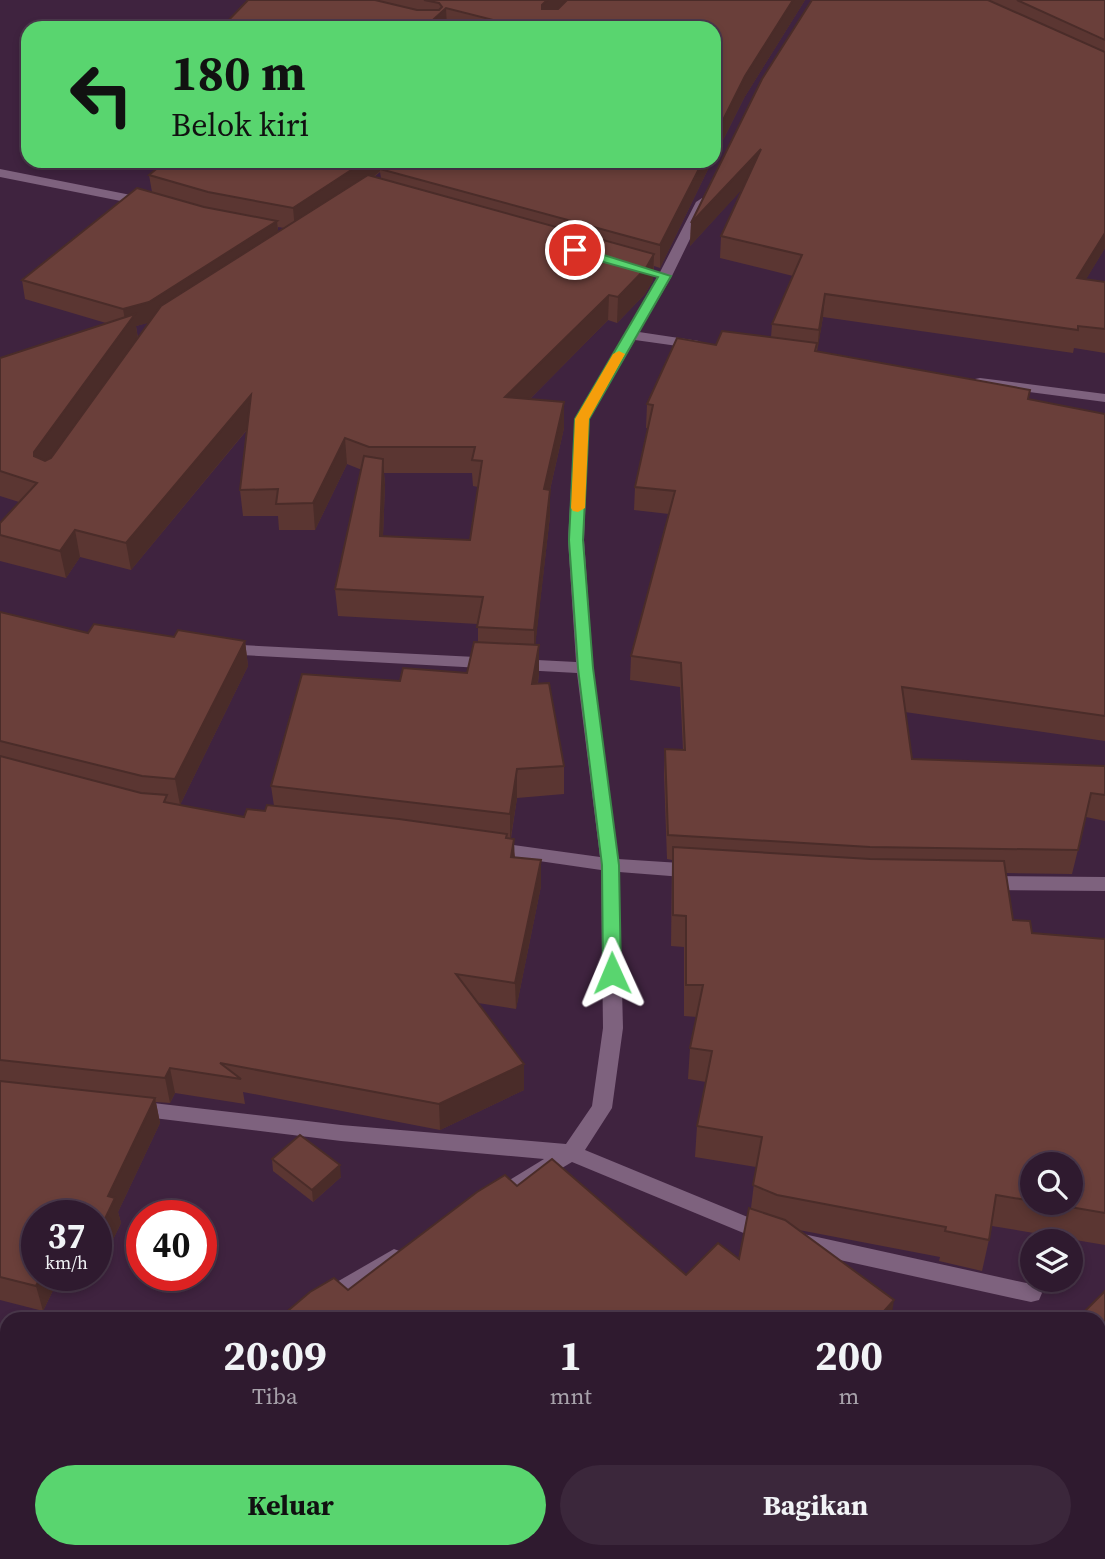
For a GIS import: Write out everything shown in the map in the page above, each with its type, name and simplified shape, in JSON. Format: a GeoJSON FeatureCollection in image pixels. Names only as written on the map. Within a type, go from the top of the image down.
{"type":"FeatureCollection","features":[{"type":"Feature","properties":{"kind":"street"},"geometry":{"type":"LineString","coordinates":[[0,173],[161,205]]}},
{"type":"Feature","properties":{"kind":"street"},"geometry":{"type":"LineString","coordinates":[[478,1209],[571,1153],[602,1108],[613,1028],[610,865],[585,668],[576,540],[582,419],[712,181]]}},
{"type":"Feature","properties":{"kind":"street"},"geometry":{"type":"LineString","coordinates":[[630,335],[712,346]]}},
{"type":"Feature","properties":{"kind":"street"},"geometry":{"type":"LineString","coordinates":[[969,380],[1105,398]]}},
{"type":"Feature","properties":{"kind":"street"},"geometry":{"type":"LineString","coordinates":[[200,648],[585,668]]}},
{"type":"Feature","properties":{"kind":"street"},"geometry":{"type":"LineString","coordinates":[[480,847],[610,865],[712,872]]}},
{"type":"Feature","properties":{"kind":"street"},"geometry":{"type":"LineString","coordinates":[[959,882],[1105,884]]}},
{"type":"Feature","properties":{"kind":"street"},"geometry":{"type":"LineString","coordinates":[[116,1107],[341,1133],[571,1153],[771,1236],[1031,1293]]}},
{"type":"Feature","properties":{"kind":"street"},"geometry":{"type":"LineString","coordinates":[[303,1312],[408,1250]]}},
{"type":"Feature","properties":{"kind":"building"},"geometry":{"type":"Polygon","coordinates":[[[248,0],[375,0],[417,10],[439,10],[442,7],[439,3],[424,0],[547,0],[542,9],[558,9],[567,0],[793,0],[745,76],[721,124],[721,21],[497,21],[446,8],[432,21],[228,21],[248,0]]]}},
{"type":"Feature","properties":{"kind":"building"},"geometry":{"type":"Polygon","coordinates":[[[812,0],[988,0],[1105,52],[1105,233],[1077,278],[1105,282],[1105,329],[1078,326],[1078,330],[825,294],[819,330],[772,324],[802,255],[721,236],[761,149],[691,223],[718,168],[721,168],[721,162],[762,79],[812,0]]]}},
{"type":"Feature","properties":{"kind":"building"},"geometry":{"type":"Polygon","coordinates":[[[1017,0],[1105,0],[1105,40],[1017,0]]]}},
{"type":"Feature","properties":{"kind":"building"},"geometry":{"type":"Polygon","coordinates":[[[158,168],[354,168],[293,208],[208,192],[149,175],[158,168]]]}},
{"type":"Feature","properties":{"kind":"building"},"geometry":{"type":"Polygon","coordinates":[[[381,168],[699,168],[660,245],[381,168]]]}},
{"type":"Feature","properties":{"kind":"building"},"geometry":{"type":"Polygon","coordinates":[[[368,175],[654,254],[646,268],[618,297],[609,295],[505,397],[564,402],[544,489],[550,490],[534,630],[477,627],[483,597],[335,589],[364,456],[383,459],[380,536],[470,540],[482,461],[472,460],[475,447],[369,447],[345,438],[313,503],[276,504],[278,489],[240,490],[251,395],[126,543],[75,530],[60,551],[0,535],[0,523],[37,483],[0,471],[0,358],[135,314],[34,452],[34,456],[45,461],[51,458],[161,306],[368,175]]]}},
{"type":"Feature","properties":{"kind":"building"},"geometry":{"type":"Polygon","coordinates":[[[137,188],[204,207],[277,221],[149,302],[123,309],[22,280],[137,188]]]}},
{"type":"Feature","properties":{"kind":"building"},"geometry":{"type":"Polygon","coordinates":[[[722,331],[817,343],[815,351],[1030,390],[1028,399],[1105,414],[1105,716],[902,687],[912,759],[1105,766],[1105,795],[1091,793],[1078,850],[870,847],[668,835],[665,749],[685,750],[681,663],[631,656],[675,491],[635,487],[653,405],[647,404],[677,338],[716,345],[722,331]]]}},
{"type":"Feature","properties":{"kind":"building"},"geometry":{"type":"Polygon","coordinates":[[[0,612],[88,633],[94,624],[174,637],[178,630],[245,641],[175,779],[142,776],[0,741],[0,612]]]}},
{"type":"Feature","properties":{"kind":"building"},"geometry":{"type":"Polygon","coordinates":[[[474,642],[539,645],[532,684],[549,683],[564,766],[517,769],[510,814],[271,786],[302,674],[400,681],[403,668],[467,673],[474,642]]]}},
{"type":"Feature","properties":{"kind":"building"},"geometry":{"type":"Polygon","coordinates":[[[0,756],[141,793],[167,795],[164,802],[244,817],[247,809],[265,811],[267,805],[507,834],[506,838],[514,839],[511,857],[541,860],[515,983],[456,974],[524,1064],[439,1104],[220,1063],[241,1079],[170,1068],[165,1078],[0,1060],[0,756]]]}},
{"type":"Feature","properties":{"kind":"building"},"geometry":{"type":"Polygon","coordinates":[[[673,847],[870,859],[1004,861],[1013,920],[1030,921],[1032,933],[1105,939],[1105,1213],[1083,1209],[1083,1152],[1020,1152],[1020,1199],[996,1195],[989,1240],[945,1231],[946,1227],[777,1195],[753,1185],[762,1137],[697,1126],[712,1051],[690,1048],[703,985],[686,985],[686,916],[673,915],[673,847]]]}},
{"type":"Feature","properties":{"kind":"building"},"geometry":{"type":"Polygon","coordinates":[[[0,1081],[155,1098],[108,1196],[115,1198],[112,1204],[112,1200],[21,1200],[21,1282],[0,1277],[0,1081]]]}},
{"type":"Feature","properties":{"kind":"building"},"geometry":{"type":"Polygon","coordinates":[[[300,1135],[340,1165],[312,1190],[272,1159],[300,1135]]]}},
{"type":"Feature","properties":{"kind":"building"},"geometry":{"type":"Polygon","coordinates":[[[552,1159],[686,1275],[718,1243],[739,1259],[749,1208],[785,1220],[894,1300],[883,1312],[286,1312],[310,1292],[334,1278],[348,1290],[477,1192],[505,1175],[517,1186],[552,1159]]]}},
{"type":"Feature","properties":{"kind":"building"},"geometry":{"type":"Polygon","coordinates":[[[1105,1291],[1105,1312],[1084,1312],[1105,1291]]]}},
{"type":"Feature","properties":{"kind":"slow traffic"},"geometry":{"type":"LineString","coordinates":[[578,508],[582,419],[619,354]]}},
{"type":"Feature","properties":{"kind":"route"},"geometry":{"type":"LineString","coordinates":[[575,250],[665,276],[582,419],[576,540],[585,668],[610,865],[612,973]]}}]}
